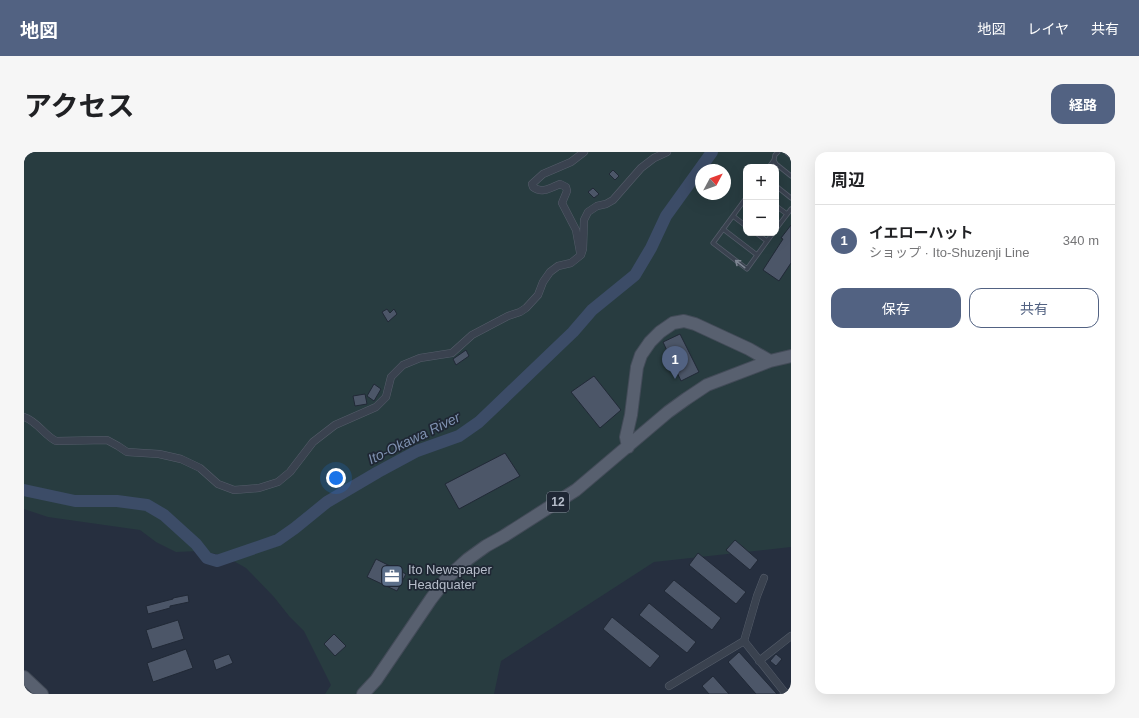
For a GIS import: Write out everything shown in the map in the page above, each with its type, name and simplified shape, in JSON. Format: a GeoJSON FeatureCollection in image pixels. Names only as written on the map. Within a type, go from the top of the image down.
{"type":"FeatureCollection","features":[{"type":"Feature","properties":{"kind":"main road"},"geometry":{"type":"LineString","coordinates":[[628,447],[626,436],[631,415],[637,367],[641,355],[650,342],[660,332],[673,323],[684,321],[694,324],[749,349],[770,361]]}},
{"type":"Feature","properties":{"kind":"main road","name":"12"},"geometry":{"type":"LineString","coordinates":[[363,694],[376,680],[447,578],[468,559],[486,546],[518,528],[576,490],[668,412],[707,385],[770,361],[791,356]]}},
{"type":"Feature","properties":{"kind":"main road"},"geometry":{"type":"LineString","coordinates":[[24,677],[42,694]]}},
{"type":"Feature","properties":{"kind":"street"},"geometry":{"type":"LineString","coordinates":[[581,255],[576,230],[562,203],[567,191],[566,188],[560,184],[545,191],[537,190],[532,184],[543,174],[571,162],[584,152]]}},
{"type":"Feature","properties":{"kind":"street"},"geometry":{"type":"LineString","coordinates":[[24,417],[32,420],[50,438],[56,441],[107,440],[127,452],[159,454],[181,459],[200,468],[218,484],[234,490],[259,488],[278,482],[290,472],[313,442],[335,425],[376,407],[386,397],[391,377],[403,365],[420,358],[452,353],[472,335],[508,316],[520,312],[530,304],[538,295],[543,282],[550,272],[558,266],[571,263],[581,255],[583,249],[584,220],[588,212],[597,206],[606,204],[613,200],[641,168],[654,158],[667,152]]}},
{"type":"Feature","properties":{"kind":"street"},"geometry":{"type":"LineString","coordinates":[[670,686],[744,641],[757,596],[764,578]]}},
{"type":"Feature","properties":{"kind":"street"},"geometry":{"type":"LineString","coordinates":[[759,660],[791,636]]}},
{"type":"Feature","properties":{"kind":"street"},"geometry":{"type":"LineString","coordinates":[[744,641],[786,694]]}},
{"type":"Feature","properties":{"kind":"lane"},"geometry":{"type":"LineString","coordinates":[[771,164],[778,152]]}},
{"type":"Feature","properties":{"kind":"lane"},"geometry":{"type":"LineString","coordinates":[[786,152],[791,156]]}},
{"type":"Feature","properties":{"kind":"lane"},"geometry":{"type":"LineString","coordinates":[[774,160],[776,164],[791,176]]}},
{"type":"Feature","properties":{"kind":"lane"},"geometry":{"type":"LineString","coordinates":[[779,188],[791,198]]}},
{"type":"Feature","properties":{"kind":"lane"},"geometry":{"type":"LineString","coordinates":[[743,205],[713,243],[747,269],[771,236]]}},
{"type":"Feature","properties":{"kind":"lane"},"geometry":{"type":"LineString","coordinates":[[779,208],[787,214]]}},
{"type":"Feature","properties":{"kind":"lane"},"geometry":{"type":"LineString","coordinates":[[779,224],[791,209]]}},
{"type":"Feature","properties":{"kind":"lane"},"geometry":{"type":"LineString","coordinates":[[733,216],[743,224]]}},
{"type":"Feature","properties":{"kind":"lane"},"geometry":{"type":"LineString","coordinates":[[723,230],[757,256]]}},
{"type":"Feature","properties":{"kind":"lane"},"geometry":{"type":"LineString","coordinates":[[760,236],[767,242]]}},
{"type":"Feature","properties":{"kind":"green space"},"geometry":{"type":"Polygon","coordinates":[[[24,152],[791,152],[791,547],[654,562],[501,661],[494,694],[325,694],[331,685],[304,631],[246,568],[223,555],[198,551],[176,552],[156,542],[140,530],[48,517],[24,509],[24,152]]]}},
{"type":"Feature","properties":{"kind":"building"},"geometry":{"type":"Polygon","coordinates":[[[613,170],[619,176],[615,180],[609,174],[613,170]]]}},
{"type":"Feature","properties":{"kind":"building"},"geometry":{"type":"Polygon","coordinates":[[[593,188],[599,194],[594,198],[588,192],[593,188]]]}},
{"type":"Feature","properties":{"kind":"building"},"geometry":{"type":"Polygon","coordinates":[[[791,225],[791,263],[779,281],[763,270],[783,239],[781,238],[791,225]]]}},
{"type":"Feature","properties":{"kind":"building"},"geometry":{"type":"Polygon","coordinates":[[[387,309],[390,313],[394,309],[397,314],[388,322],[382,312],[387,309]]]}},
{"type":"Feature","properties":{"kind":"building"},"geometry":{"type":"Polygon","coordinates":[[[680,334],[699,372],[681,381],[663,342],[680,334]]]}},
{"type":"Feature","properties":{"kind":"building"},"geometry":{"type":"Polygon","coordinates":[[[466,350],[469,356],[456,365],[453,359],[466,350]]]}},
{"type":"Feature","properties":{"kind":"building"},"geometry":{"type":"Polygon","coordinates":[[[594,376],[621,410],[600,428],[571,392],[594,376]]]}},
{"type":"Feature","properties":{"kind":"building"},"geometry":{"type":"Polygon","coordinates":[[[374,384],[381,389],[374,401],[367,396],[374,384]]]}},
{"type":"Feature","properties":{"kind":"building"},"geometry":{"type":"Polygon","coordinates":[[[365,394],[367,404],[355,406],[353,396],[365,394]]]}},
{"type":"Feature","properties":{"kind":"building"},"geometry":{"type":"Polygon","coordinates":[[[505,453],[520,476],[459,509],[445,484],[505,453]]]}},
{"type":"Feature","properties":{"kind":"building"},"geometry":{"type":"Polygon","coordinates":[[[735,540],[758,560],[750,570],[726,550],[735,540]]]}},
{"type":"Feature","properties":{"kind":"building"},"geometry":{"type":"Polygon","coordinates":[[[698,553],[746,592],[736,604],[689,565],[698,553]]]}},
{"type":"Feature","properties":{"kind":"building"},"geometry":{"type":"Polygon","coordinates":[[[376,559],[406,574],[397,591],[367,577],[376,559]]]}},
{"type":"Feature","properties":{"kind":"building"},"geometry":{"type":"Polygon","coordinates":[[[674,580],[721,618],[712,630],[664,591],[674,580]]]}},
{"type":"Feature","properties":{"kind":"building"},"geometry":{"type":"Polygon","coordinates":[[[188,595],[189,602],[170,606],[170,608],[148,614],[146,606],[188,595]]]}},
{"type":"Feature","properties":{"kind":"building"},"geometry":{"type":"Polygon","coordinates":[[[649,603],[696,642],[687,653],[639,615],[649,603]]]}},
{"type":"Feature","properties":{"kind":"building"},"geometry":{"type":"Polygon","coordinates":[[[612,617],[660,656],[650,668],[603,629],[612,617]]]}},
{"type":"Feature","properties":{"kind":"building"},"geometry":{"type":"Polygon","coordinates":[[[178,620],[184,639],[152,649],[146,630],[178,620]]]}},
{"type":"Feature","properties":{"kind":"building"},"geometry":{"type":"Polygon","coordinates":[[[334,634],[346,646],[335,656],[324,644],[334,634]]]}},
{"type":"Feature","properties":{"kind":"building"},"geometry":{"type":"Polygon","coordinates":[[[186,649],[193,668],[153,682],[147,663],[186,649]]]}},
{"type":"Feature","properties":{"kind":"building"},"geometry":{"type":"Polygon","coordinates":[[[739,652],[777,694],[756,694],[728,662],[739,652]]]}},
{"type":"Feature","properties":{"kind":"building"},"geometry":{"type":"Polygon","coordinates":[[[229,654],[233,663],[216,670],[213,660],[229,654]]]}},
{"type":"Feature","properties":{"kind":"building"},"geometry":{"type":"Polygon","coordinates":[[[776,654],[782,659],[776,666],[770,661],[776,654]]]}},
{"type":"Feature","properties":{"kind":"building"},"geometry":{"type":"Polygon","coordinates":[[[713,676],[729,694],[709,694],[702,686],[713,676]]]}},
{"type":"Feature","properties":{"kind":"waterway","name":"Ito-Okawa River"},"geometry":{"type":"LineString","coordinates":[[24,490],[75,501],[117,501],[147,505],[164,515],[196,544],[207,558],[217,561],[278,540],[327,502],[378,472],[417,451],[459,436],[479,422],[573,332],[592,310],[635,275],[651,248],[666,216],[712,152]]}},
{"type":"Feature","properties":{"kind":"place","name":"イエローハット"},"geometry":{"type":"Point","coordinates":[675,379]}},
{"type":"Feature","properties":{"kind":"place","name":"Ito Newspaper Headquater"},"geometry":{"type":"Point","coordinates":[392,576]}}]}
